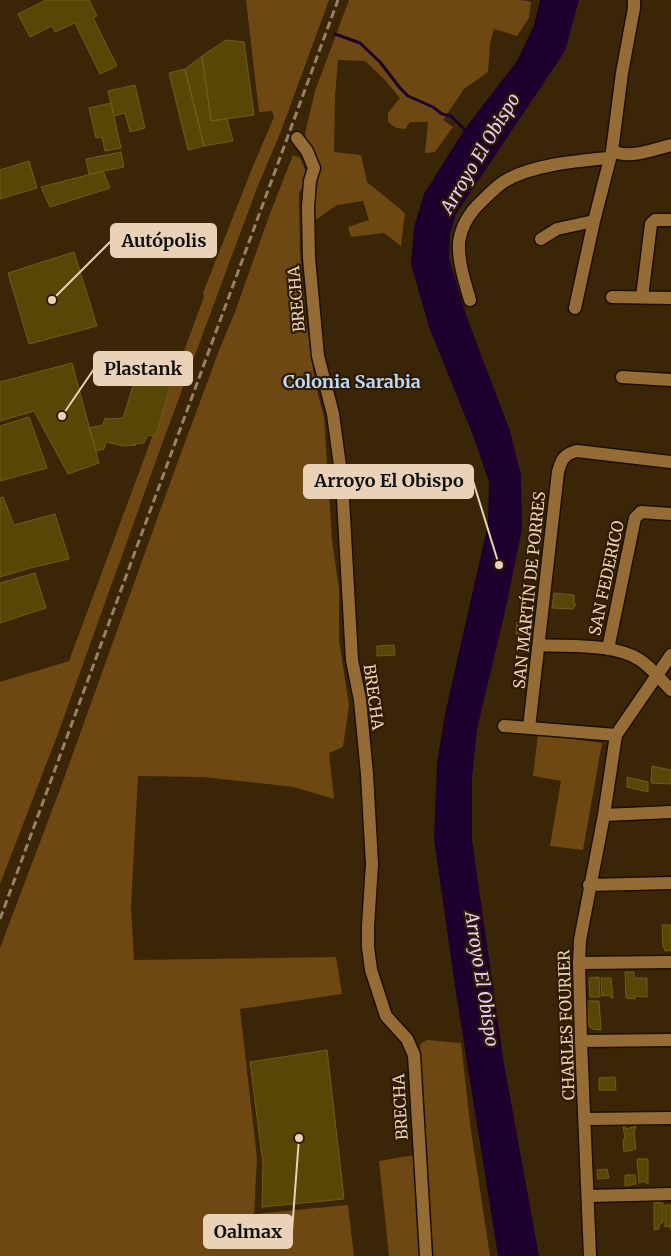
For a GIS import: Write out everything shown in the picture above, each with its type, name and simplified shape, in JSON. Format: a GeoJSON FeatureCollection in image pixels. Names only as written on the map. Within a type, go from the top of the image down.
{"type":"FeatureCollection","features":[{"type":"Feature","properties":{"kind":"street"},"geometry":{"type":"LineString","coordinates":[[575,308],[610,154],[634,0]]}},
{"type":"Feature","properties":{"kind":"street","name":"BRECHA"},"geometry":{"type":"LineString","coordinates":[[296,138],[307,150],[314,168],[310,180],[308,207],[309,258],[318,356],[333,414],[342,481],[352,660],[360,700],[367,774],[372,864],[368,947],[371,970],[382,1007],[386,1016],[407,1038],[414,1054],[426,1256]]}},
{"type":"Feature","properties":{"kind":"street"},"geometry":{"type":"LineString","coordinates":[[470,300],[460,261],[459,244],[462,228],[470,212],[503,182],[522,174],[553,166],[610,154],[629,155],[671,145]]}},
{"type":"Feature","properties":{"kind":"street"},"geometry":{"type":"LineString","coordinates":[[642,297],[650,224],[655,220],[671,220]]}},
{"type":"Feature","properties":{"kind":"street"},"geometry":{"type":"LineString","coordinates":[[541,240],[557,229],[594,221]]}},
{"type":"Feature","properties":{"kind":"street"},"geometry":{"type":"LineString","coordinates":[[612,297],[671,298]]}},
{"type":"Feature","properties":{"kind":"street"},"geometry":{"type":"LineString","coordinates":[[622,377],[671,380]]}},
{"type":"Feature","properties":{"kind":"street","name":"SAN MARTÍN DE PORRES"},"geometry":{"type":"LineString","coordinates":[[529,728],[558,472],[564,456],[577,451],[671,462]]}},
{"type":"Feature","properties":{"kind":"street","name":"SAN FEDERICO"},"geometry":{"type":"LineString","coordinates":[[608,649],[633,523],[637,514],[646,512],[671,514]]}},
{"type":"Feature","properties":{"kind":"street"},"geometry":{"type":"LineString","coordinates":[[539,645],[608,649],[634,656],[671,690]]}},
{"type":"Feature","properties":{"kind":"street"},"geometry":{"type":"LineString","coordinates":[[504,726],[616,736],[671,655]]}},
{"type":"Feature","properties":{"kind":"street","name":"CHARLES FOURIER"},"geometry":{"type":"LineString","coordinates":[[590,1256],[581,1041],[580,940],[589,885],[604,815],[616,736]]}},
{"type":"Feature","properties":{"kind":"street"},"geometry":{"type":"LineString","coordinates":[[604,815],[671,812]]}},
{"type":"Feature","properties":{"kind":"street"},"geometry":{"type":"LineString","coordinates":[[589,885],[671,883]]}},
{"type":"Feature","properties":{"kind":"street"},"geometry":{"type":"LineString","coordinates":[[579,963],[671,962]]}},
{"type":"Feature","properties":{"kind":"street"},"geometry":{"type":"LineString","coordinates":[[581,1041],[671,1040]]}},
{"type":"Feature","properties":{"kind":"street"},"geometry":{"type":"LineString","coordinates":[[585,1119],[671,1118]]}},
{"type":"Feature","properties":{"kind":"street"},"geometry":{"type":"LineString","coordinates":[[588,1196],[671,1194]]}},
{"type":"Feature","properties":{"kind":"shaded area"},"geometry":{"type":"Polygon","coordinates":[[[246,0],[329,0],[162,444],[59,731],[0,884],[0,682],[69,661],[204,297],[203,293],[274,117],[272,111],[259,112],[246,0]]]}},
{"type":"Feature","properties":{"kind":"shaded area"},"geometry":{"type":"Polygon","coordinates":[[[349,0],[521,0],[531,2],[529,18],[517,36],[494,29],[490,43],[488,72],[464,89],[443,120],[453,127],[435,152],[425,153],[428,122],[410,122],[405,129],[396,128],[388,122],[388,113],[400,98],[384,79],[365,61],[338,60],[334,152],[361,155],[367,182],[405,213],[401,246],[384,233],[351,237],[348,227],[369,220],[363,201],[337,205],[314,221],[313,195],[319,174],[305,134],[315,91],[349,0]]]}},
{"type":"Feature","properties":{"kind":"shaded area"},"geometry":{"type":"Polygon","coordinates":[[[293,155],[300,158],[310,181],[299,192],[300,252],[306,319],[315,383],[324,417],[332,540],[339,589],[339,640],[349,705],[343,747],[329,753],[334,799],[294,787],[203,777],[138,776],[131,907],[134,960],[336,957],[342,994],[240,1009],[257,1158],[254,1214],[348,1205],[354,1256],[0,1256],[0,948],[62,784],[174,472],[293,155]]]}},
{"type":"Feature","properties":{"kind":"shaded area"},"geometry":{"type":"Polygon","coordinates":[[[538,734],[602,743],[583,850],[550,846],[561,781],[533,776],[538,734]]]}},
{"type":"Feature","properties":{"kind":"shaded area"},"geometry":{"type":"Polygon","coordinates":[[[427,1040],[461,1043],[470,1124],[490,1256],[389,1256],[379,1161],[426,1153],[420,1044],[427,1040]]]}},
{"type":"Feature","properties":{"kind":"water"},"geometry":{"type":"Polygon","coordinates":[[[540,0],[579,0],[565,51],[456,214],[450,234],[449,258],[466,315],[510,431],[521,475],[522,529],[506,607],[477,729],[472,778],[472,840],[504,1064],[539,1256],[498,1256],[456,993],[434,839],[437,763],[445,714],[488,524],[489,482],[474,438],[429,327],[411,264],[414,227],[424,194],[464,130],[517,61],[534,25],[540,0]]]}},
{"type":"Feature","properties":{"kind":"building"},"geometry":{"type":"Polygon","coordinates":[[[46,0],[89,0],[97,16],[93,18],[117,66],[100,74],[75,23],[55,32],[52,26],[30,37],[18,14],[46,0]]]}},
{"type":"Feature","properties":{"kind":"building"},"geometry":{"type":"Polygon","coordinates":[[[226,40],[244,42],[254,115],[211,121],[202,56],[226,40]]]}},
{"type":"Feature","properties":{"kind":"building"},"geometry":{"type":"Polygon","coordinates":[[[202,56],[211,121],[227,119],[233,141],[204,146],[185,69],[202,56]]]}},
{"type":"Feature","properties":{"kind":"building"},"geometry":{"type":"Polygon","coordinates":[[[185,69],[204,146],[188,150],[169,73],[185,69]]]}},
{"type":"Feature","properties":{"kind":"building"},"geometry":{"type":"Polygon","coordinates":[[[135,85],[145,128],[130,132],[125,113],[114,116],[108,91],[135,85]]]}},
{"type":"Feature","properties":{"kind":"building"},"geometry":{"type":"Polygon","coordinates":[[[111,103],[121,148],[105,151],[102,137],[96,138],[89,108],[111,103]]]}},
{"type":"Feature","properties":{"kind":"building"},"geometry":{"type":"Polygon","coordinates":[[[121,152],[124,167],[89,174],[86,159],[121,152]]]}},
{"type":"Feature","properties":{"kind":"building"},"geometry":{"type":"Polygon","coordinates":[[[29,161],[37,188],[0,199],[0,170],[29,161]]]}},
{"type":"Feature","properties":{"kind":"building"},"geometry":{"type":"Polygon","coordinates":[[[103,171],[110,188],[50,207],[41,187],[103,171]]]}},
{"type":"Feature","properties":{"kind":"building"},"geometry":{"type":"Polygon","coordinates":[[[74,252],[97,326],[29,344],[8,273],[74,252]]]}},
{"type":"Feature","properties":{"kind":"building"},"geometry":{"type":"Polygon","coordinates":[[[141,361],[173,370],[173,377],[156,435],[147,436],[144,443],[133,444],[136,445],[124,446],[106,442],[104,449],[96,451],[89,428],[103,425],[105,418],[123,418],[141,361]]]}},
{"type":"Feature","properties":{"kind":"building"},"geometry":{"type":"Polygon","coordinates":[[[72,363],[99,463],[68,474],[34,411],[0,421],[0,382],[72,363]]]}},
{"type":"Feature","properties":{"kind":"building"},"geometry":{"type":"Polygon","coordinates":[[[29,417],[47,468],[0,481],[0,426],[29,417]]]}},
{"type":"Feature","properties":{"kind":"building"},"geometry":{"type":"Polygon","coordinates":[[[3,497],[14,525],[55,514],[69,559],[0,577],[0,498],[3,497]]]}},
{"type":"Feature","properties":{"kind":"building"},"geometry":{"type":"Polygon","coordinates":[[[35,573],[46,608],[0,623],[0,583],[35,573]]]}},
{"type":"Feature","properties":{"kind":"building"},"geometry":{"type":"Polygon","coordinates":[[[554,593],[574,595],[574,604],[576,604],[573,609],[552,608],[554,593]]]}},
{"type":"Feature","properties":{"kind":"building"},"geometry":{"type":"Polygon","coordinates":[[[517,622],[532,624],[532,635],[516,634],[517,622]]]}},
{"type":"Feature","properties":{"kind":"building"},"geometry":{"type":"Polygon","coordinates":[[[394,645],[395,655],[377,656],[377,646],[394,645]]]}},
{"type":"Feature","properties":{"kind":"building"},"geometry":{"type":"Polygon","coordinates":[[[652,766],[671,770],[671,784],[651,783],[652,766]]]}},
{"type":"Feature","properties":{"kind":"building"},"geometry":{"type":"Polygon","coordinates":[[[627,777],[648,782],[648,792],[627,787],[627,777]]]}},
{"type":"Feature","properties":{"kind":"building"},"geometry":{"type":"Polygon","coordinates":[[[662,925],[671,925],[671,952],[670,950],[665,951],[663,947],[662,925]]]}},
{"type":"Feature","properties":{"kind":"building"},"geometry":{"type":"Polygon","coordinates":[[[625,972],[634,972],[634,978],[647,978],[647,997],[635,996],[635,999],[626,998],[625,972]]]}},
{"type":"Feature","properties":{"kind":"building"},"geometry":{"type":"Polygon","coordinates":[[[599,977],[600,997],[590,997],[589,978],[599,977]]]}},
{"type":"Feature","properties":{"kind":"building"},"geometry":{"type":"Polygon","coordinates":[[[601,978],[611,978],[613,998],[610,995],[602,996],[601,978]]]}},
{"type":"Feature","properties":{"kind":"building"},"geometry":{"type":"Polygon","coordinates":[[[587,1001],[599,1001],[601,1030],[592,1029],[589,1026],[587,1001]]]}},
{"type":"Feature","properties":{"kind":"building"},"geometry":{"type":"Polygon","coordinates":[[[327,1050],[344,1199],[262,1207],[263,1164],[250,1062],[327,1050]]]}},
{"type":"Feature","properties":{"kind":"building"},"geometry":{"type":"Polygon","coordinates":[[[615,1077],[616,1090],[599,1090],[599,1078],[615,1077]]]}},
{"type":"Feature","properties":{"kind":"building"},"geometry":{"type":"Polygon","coordinates":[[[623,1126],[626,1129],[636,1126],[634,1132],[636,1149],[624,1152],[623,1126]]]}},
{"type":"Feature","properties":{"kind":"building"},"geometry":{"type":"Polygon","coordinates":[[[637,1159],[648,1159],[648,1184],[643,1181],[639,1183],[637,1159]]]}},
{"type":"Feature","properties":{"kind":"building"},"geometry":{"type":"Polygon","coordinates":[[[607,1169],[609,1178],[598,1179],[597,1170],[607,1169]]]}},
{"type":"Feature","properties":{"kind":"building"},"geometry":{"type":"Polygon","coordinates":[[[625,1175],[635,1175],[636,1184],[625,1186],[625,1175]]]}},
{"type":"Feature","properties":{"kind":"building"},"geometry":{"type":"Polygon","coordinates":[[[654,1202],[663,1203],[663,1222],[659,1225],[659,1229],[654,1230],[654,1202]]]}},
{"type":"Feature","properties":{"kind":"building"},"geometry":{"type":"Polygon","coordinates":[[[665,1205],[671,1205],[671,1230],[670,1226],[665,1227],[665,1205]]]}},
{"type":"Feature","properties":{"kind":"waterway"},"geometry":{"type":"LineString","coordinates":[[335,34],[360,43],[380,62],[408,96],[433,107],[442,114],[451,116],[467,132]]}},
{"type":"Feature","properties":{"kind":"railway"},"geometry":{"type":"LineString","coordinates":[[0,919],[338,0]]}},
{"type":"Feature","properties":{"kind":"place","name":"Autópolis"},"geometry":{"type":"Point","coordinates":[52,300]}},
{"type":"Feature","properties":{"kind":"place","name":"Plastank"},"geometry":{"type":"Point","coordinates":[62,416]}},
{"type":"Feature","properties":{"kind":"place","name":"Arroyo El Obispo"},"geometry":{"type":"Point","coordinates":[499,565]}},
{"type":"Feature","properties":{"kind":"place","name":"Oalmax"},"geometry":{"type":"Point","coordinates":[299,1138]}},
{"type":"Feature","properties":{"kind":"district","name":"Colonia Sarabia"},"geometry":{"type":"Point","coordinates":[352,381]}}]}
